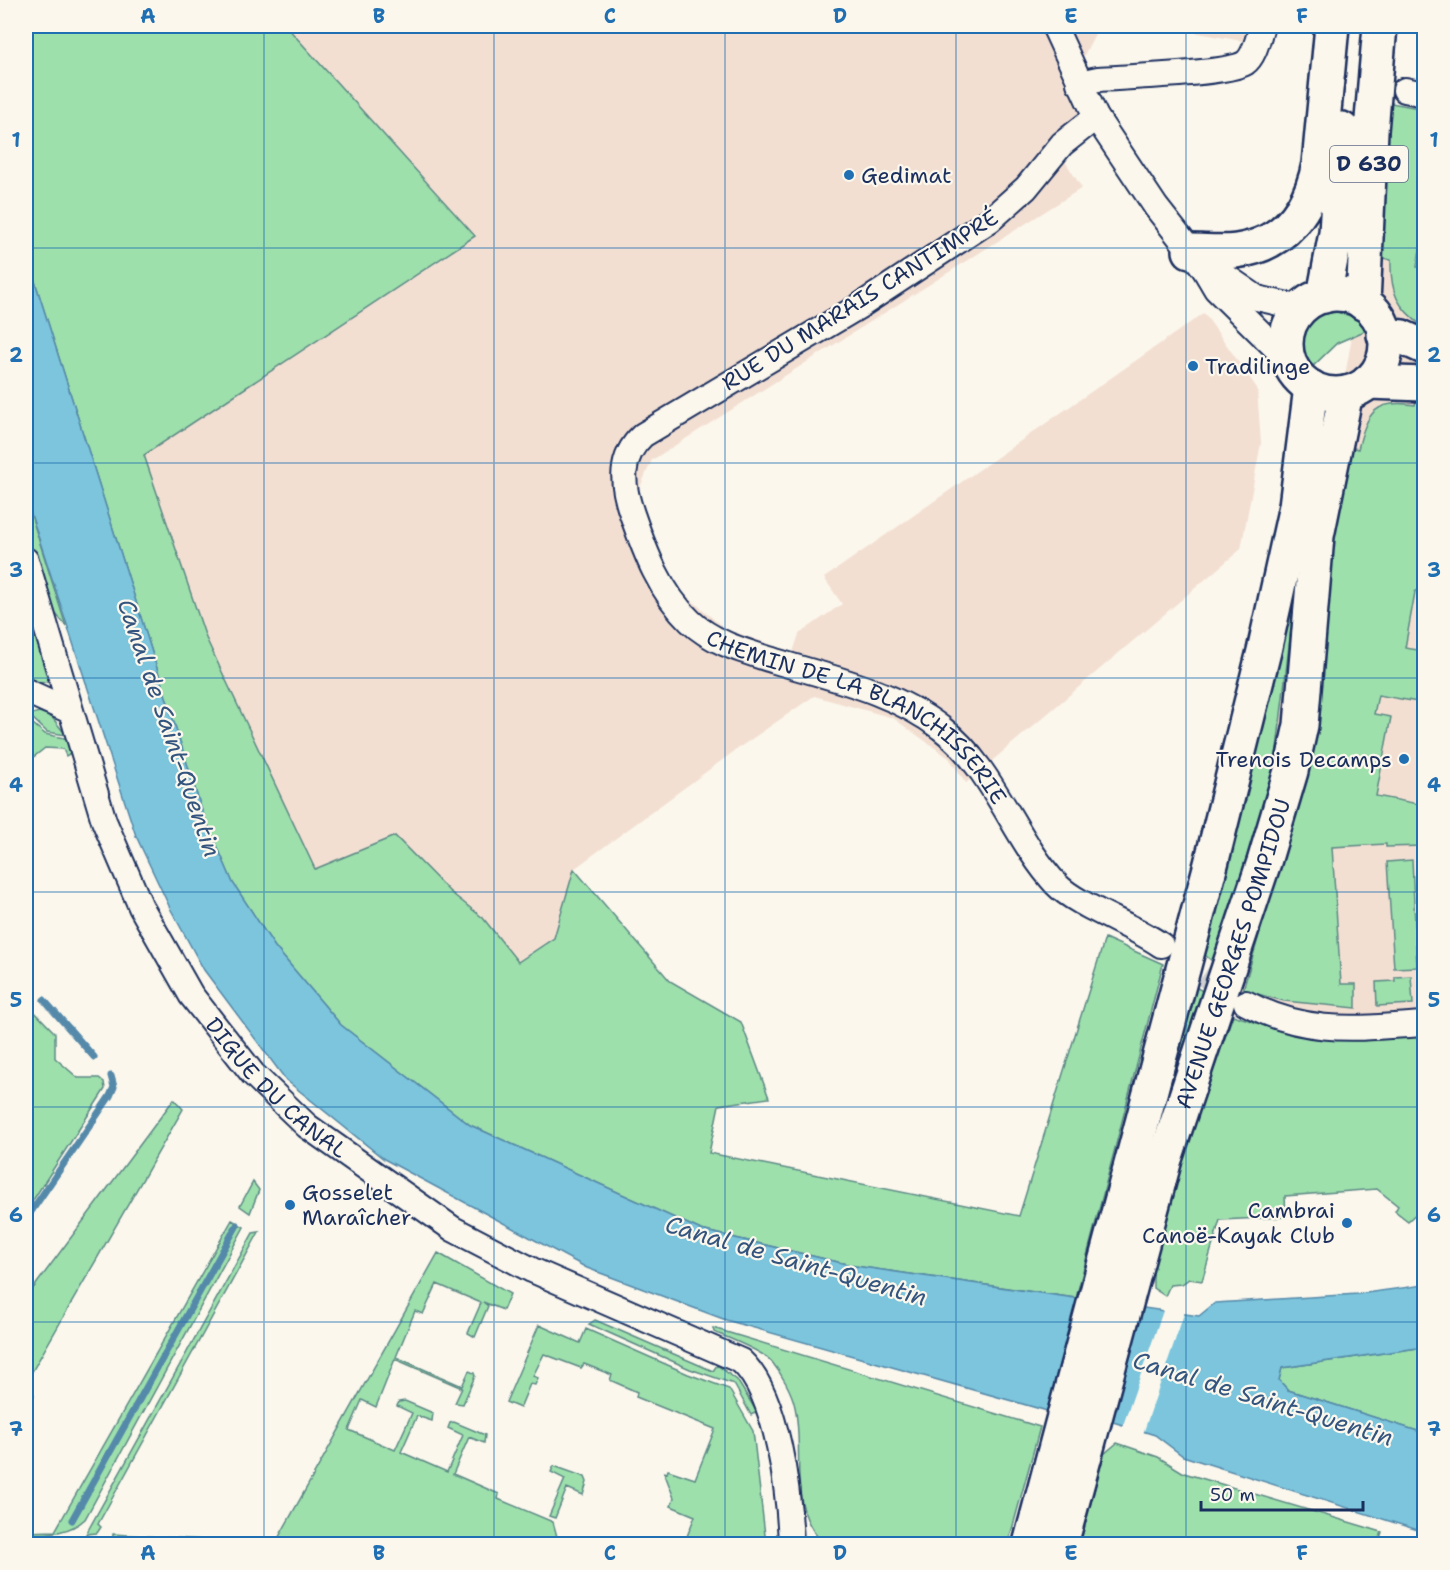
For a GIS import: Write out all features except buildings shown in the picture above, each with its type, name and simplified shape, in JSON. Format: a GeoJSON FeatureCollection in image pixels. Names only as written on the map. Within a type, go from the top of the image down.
{"type":"FeatureCollection","features":[{"type":"Feature","properties":{"kind":"main road"},"geometry":{"type":"LineString","coordinates":[[1197,259],[1249,248],[1274,238],[1303,211],[1314,187],[1318,164],[1332,26]]}},
{"type":"Feature","properties":{"kind":"main road","name":"D 630"},"geometry":{"type":"LineString","coordinates":[[1313,302],[1334,251],[1349,26]]}},
{"type":"Feature","properties":{"kind":"main road","name":"D 630"},"geometry":{"type":"LineString","coordinates":[[1363,303],[1371,131],[1380,26]]}},
{"type":"Feature","properties":{"kind":"main road"},"geometry":{"type":"LineString","coordinates":[[1357,387],[1382,361],[1384,335],[1377,316],[1363,303],[1343,295],[1313,302],[1292,320],[1287,332],[1288,360],[1297,376],[1311,387],[1328,393],[1357,387],[1407,382],[1425,384]]}},
{"type":"Feature","properties":{"kind":"main road"},"geometry":{"type":"LineString","coordinates":[[1384,335],[1402,337],[1425,347]]}},
{"type":"Feature","properties":{"kind":"main road","name":"AVENUE GEORGES POMPIDOU"},"geometry":{"type":"LineString","coordinates":[[1046,1542],[1133,1150],[1211,864],[1279,587],[1303,470],[1311,387]]}},
{"type":"Feature","properties":{"kind":"main road","name":"AVENUE GEORGES POMPIDOU"},"geometry":{"type":"LineString","coordinates":[[1046,1542],[1165,1159],[1261,872],[1291,771],[1301,725],[1317,536],[1357,387]]}},
{"type":"Feature","properties":{"kind":"street"},"geometry":{"type":"LineString","coordinates":[[1054,26],[1096,117],[1155,207],[1197,259],[1216,289],[1288,360]]}},
{"type":"Feature","properties":{"kind":"street"},"geometry":{"type":"LineString","coordinates":[[1079,83],[1098,79],[1215,70],[1238,66],[1247,62],[1254,51],[1262,26]]}},
{"type":"Feature","properties":{"kind":"street","name":"RUE DU MARAIS CANTIMPRÉ"},"geometry":{"type":"LineString","coordinates":[[636,441],[652,429],[858,307],[990,220],[1026,188],[1062,144],[1096,117]]}},
{"type":"Feature","properties":{"kind":"street"},"geometry":{"type":"LineString","coordinates":[[1197,259],[1257,298],[1313,302]]}},
{"type":"Feature","properties":{"kind":"street","name":"CHEMIN DE LA BLANCHISSERIE"},"geometry":{"type":"LineString","coordinates":[[636,441],[626,459],[623,476],[629,506],[659,581],[689,620],[711,637],[733,648],[889,697],[928,718],[950,734],[967,752],[1032,852],[1063,891],[1137,929],[1161,945]]}},
{"type":"Feature","properties":{"kind":"street","name":"DIGUE DU CANAL"},"geometry":{"type":"LineString","coordinates":[[26,560],[104,821],[141,907],[190,995],[253,1074],[307,1126],[453,1229],[548,1277],[741,1361],[753,1372],[760,1384],[773,1420],[791,1521],[791,1545]]}},
{"type":"Feature","properties":{"kind":"street"},"geometry":{"type":"LineString","coordinates":[[26,691],[70,711]]}},
{"type":"Feature","properties":{"kind":"street"},"geometry":{"type":"LineString","coordinates":[[1246,1003],[1281,1020],[1305,1025],[1333,1028],[1425,1024]]}},
{"type":"Feature","properties":{"kind":"street"},"geometry":{"type":"LineString","coordinates":[[791,1521],[810,1545]]}},
{"type":"Feature","properties":{"kind":"shaded area"},"geometry":{"type":"Polygon","coordinates":[[[286,26],[1099,26],[1073,77],[1081,105],[1061,155],[1082,188],[652,460],[637,494],[661,561],[680,590],[725,629],[793,652],[799,634],[842,604],[824,578],[1204,313],[1257,388],[1261,443],[1241,549],[966,783],[949,758],[893,718],[814,696],[740,747],[574,869],[554,938],[518,962],[483,918],[449,891],[309,906],[275,849],[144,455],[475,237],[286,26]]]}},
{"type":"Feature","properties":{"kind":"shaded area"},"geometry":{"type":"Polygon","coordinates":[[[1160,26],[1247,26],[1242,41],[1160,26]]]}},
{"type":"Feature","properties":{"kind":"shaded area"},"geometry":{"type":"Polygon","coordinates":[[[1386,102],[1424,109],[1424,1024],[1357,1028],[1246,1003],[1216,979],[1276,738],[1296,641],[1350,348],[1386,102]]]}},
{"type":"Feature","properties":{"kind":"green space"},"geometry":{"type":"Polygon","coordinates":[[[26,26],[286,26],[475,236],[144,455],[206,638],[315,869],[395,836],[449,891],[483,918],[518,962],[554,938],[574,869],[670,981],[741,1022],[769,1098],[719,1105],[709,1153],[1019,1216],[1105,938],[1163,964],[1076,1298],[855,1266],[701,1230],[470,1125],[341,1025],[275,947],[233,883],[202,811],[26,253],[26,26]]]}},
{"type":"Feature","properties":{"kind":"green space"},"geometry":{"type":"Polygon","coordinates":[[[1386,102],[1424,109],[1424,226],[1417,267],[1424,269],[1424,327],[1401,306],[1392,281],[1391,260],[1383,258],[1383,143],[1386,102]]]}},
{"type":"Feature","properties":{"kind":"green space"},"geometry":{"type":"Polygon","coordinates":[[[1337,312],[1354,317],[1369,329],[1337,343],[1310,369],[1302,350],[1305,332],[1317,319],[1337,312]]]}},
{"type":"Feature","properties":{"kind":"green space"},"geometry":{"type":"Polygon","coordinates":[[[1417,397],[1424,399],[1424,586],[1415,592],[1405,648],[1424,651],[1424,703],[1378,695],[1374,714],[1391,717],[1376,796],[1424,805],[1424,846],[1386,847],[1386,844],[1332,847],[1341,984],[1356,984],[1356,1008],[1284,1001],[1243,990],[1280,863],[1320,612],[1350,447],[1358,449],[1369,417],[1375,411],[1390,404],[1415,405],[1417,397]]]}},
{"type":"Feature","properties":{"kind":"green space"},"geometry":{"type":"Polygon","coordinates":[[[26,499],[66,626],[50,607],[26,532],[26,499]]]}},
{"type":"Feature","properties":{"kind":"green space"},"geometry":{"type":"Polygon","coordinates":[[[1298,569],[1274,774],[1218,966],[1200,951],[1298,569]]]}},
{"type":"Feature","properties":{"kind":"green space"},"geometry":{"type":"Polygon","coordinates":[[[40,624],[51,676],[48,681],[36,684],[26,682],[26,634],[40,624]]]}},
{"type":"Feature","properties":{"kind":"green space"},"geometry":{"type":"Polygon","coordinates":[[[39,712],[51,716],[66,735],[47,732],[29,715],[39,712]]]}},
{"type":"Feature","properties":{"kind":"green space"},"geometry":{"type":"Polygon","coordinates":[[[26,718],[45,734],[68,739],[71,753],[66,756],[63,749],[45,748],[26,763],[26,718]]]}},
{"type":"Feature","properties":{"kind":"green space"},"geometry":{"type":"Polygon","coordinates":[[[1412,860],[1417,967],[1394,968],[1387,862],[1412,860]]]}},
{"type":"Feature","properties":{"kind":"green space"},"geometry":{"type":"Polygon","coordinates":[[[1411,976],[1413,1004],[1377,1006],[1376,982],[1395,981],[1395,977],[1411,976]]]}},
{"type":"Feature","properties":{"kind":"green space"},"geometry":{"type":"Polygon","coordinates":[[[1190,984],[1208,994],[1149,1170],[1164,1081],[1190,984]]]}},
{"type":"Feature","properties":{"kind":"green space"},"geometry":{"type":"Polygon","coordinates":[[[26,1003],[55,1033],[55,1058],[78,1078],[99,1078],[104,1082],[105,1089],[26,1211],[26,1003]]]}},
{"type":"Feature","properties":{"kind":"green space"},"geometry":{"type":"Polygon","coordinates":[[[1233,1015],[1294,1035],[1322,1039],[1424,1034],[1424,1212],[1421,1209],[1408,1221],[1395,1211],[1398,1206],[1377,1189],[1285,1196],[1286,1217],[1220,1220],[1202,1281],[1189,1279],[1182,1284],[1170,1285],[1165,1296],[1153,1288],[1153,1270],[1181,1163],[1233,1015]]]}},
{"type":"Feature","properties":{"kind":"green space"},"geometry":{"type":"Polygon","coordinates":[[[174,1099],[183,1109],[26,1382],[26,1298],[174,1099]]]}},
{"type":"Feature","properties":{"kind":"green space"},"geometry":{"type":"Polygon","coordinates":[[[253,1182],[259,1190],[250,1213],[240,1206],[253,1182]]]}},
{"type":"Feature","properties":{"kind":"green space"},"geometry":{"type":"Polygon","coordinates":[[[232,1220],[244,1227],[85,1519],[65,1530],[26,1535],[26,1532],[55,1531],[232,1220]]]}},
{"type":"Feature","properties":{"kind":"green space"},"geometry":{"type":"Polygon","coordinates":[[[259,1232],[98,1524],[101,1527],[97,1533],[86,1534],[253,1233],[259,1232]]]}},
{"type":"Feature","properties":{"kind":"green space"},"geometry":{"type":"Polygon","coordinates":[[[438,1253],[510,1294],[503,1310],[483,1302],[488,1306],[475,1337],[468,1333],[481,1303],[437,1284],[423,1314],[415,1311],[396,1357],[462,1386],[469,1371],[474,1373],[475,1376],[463,1404],[455,1403],[462,1388],[395,1359],[376,1407],[362,1400],[349,1430],[395,1450],[412,1413],[397,1406],[399,1402],[405,1401],[433,1413],[432,1421],[417,1416],[401,1452],[447,1472],[463,1435],[448,1428],[450,1423],[454,1422],[485,1435],[484,1443],[469,1437],[453,1474],[499,1494],[498,1499],[553,1522],[559,1544],[275,1544],[438,1253]]]}},
{"type":"Feature","properties":{"kind":"green space"},"geometry":{"type":"Polygon","coordinates":[[[595,1320],[713,1371],[717,1365],[737,1380],[757,1412],[751,1415],[734,1384],[690,1369],[589,1324],[595,1320]]]}},
{"type":"Feature","properties":{"kind":"green space"},"geometry":{"type":"Polygon","coordinates":[[[539,1325],[580,1343],[586,1329],[688,1374],[729,1389],[753,1431],[766,1544],[684,1544],[695,1516],[671,1506],[674,1498],[664,1472],[667,1473],[668,1470],[695,1479],[715,1429],[636,1397],[637,1392],[610,1380],[612,1375],[584,1364],[581,1368],[544,1354],[533,1376],[538,1378],[535,1385],[530,1384],[520,1408],[506,1402],[539,1325]]]}},
{"type":"Feature","properties":{"kind":"green space"},"geometry":{"type":"Polygon","coordinates":[[[713,1328],[1040,1427],[1008,1544],[824,1544],[812,1529],[805,1513],[799,1478],[798,1424],[794,1401],[786,1383],[767,1358],[745,1345],[714,1332],[713,1328]]]}},
{"type":"Feature","properties":{"kind":"green space"},"geometry":{"type":"Polygon","coordinates":[[[1424,1347],[1424,1433],[1288,1390],[1279,1380],[1282,1368],[1424,1347]]]}},
{"type":"Feature","properties":{"kind":"green space"},"geometry":{"type":"Polygon","coordinates":[[[1117,1443],[1158,1457],[1184,1473],[1382,1532],[1378,1544],[1080,1544],[1104,1454],[1117,1443]]]}},
{"type":"Feature","properties":{"kind":"green space"},"geometry":{"type":"Polygon","coordinates":[[[554,1466],[585,1477],[587,1482],[583,1495],[567,1488],[555,1518],[549,1516],[565,1479],[551,1472],[554,1466]]]}},
{"type":"Feature","properties":{"kind":"green space"},"geometry":{"type":"Polygon","coordinates":[[[113,1534],[235,1542],[240,1544],[112,1544],[113,1534]]]}},
{"type":"Feature","properties":{"kind":"water","name":"Canal de Saint-Quentin"},"geometry":{"type":"Polygon","coordinates":[[[26,253],[202,811],[233,883],[275,947],[341,1025],[470,1125],[701,1230],[855,1266],[1199,1316],[1215,1303],[1358,1294],[1424,1285],[1424,1347],[1282,1368],[1279,1380],[1288,1390],[1424,1433],[1424,1532],[1183,1456],[1155,1435],[1113,1422],[1111,1429],[726,1320],[587,1268],[384,1159],[286,1080],[204,970],[170,908],[136,836],[26,499],[26,253]]]}},
{"type":"Feature","properties":{"kind":"pier"},"geometry":{"type":"Polygon","coordinates":[[[1164,1308],[1185,1311],[1143,1434],[1122,1428],[1164,1308]]]}},
{"type":"Feature","properties":{"kind":"waterway"},"geometry":{"type":"LineString","coordinates":[[44,1000],[94,1057]]}},
{"type":"Feature","properties":{"kind":"waterway"},"geometry":{"type":"LineString","coordinates":[[26,1219],[110,1096],[114,1087],[111,1076]]}},
{"type":"Feature","properties":{"kind":"waterway"},"geometry":{"type":"LineString","coordinates":[[72,1520],[237,1225]]}},
{"type":"Feature","properties":{"kind":"waterway"},"geometry":{"type":"LineString","coordinates":[[26,1391],[31,1395]]}},
{"type":"Feature","properties":{"kind":"tunnel"},"geometry":{"type":"LineString","coordinates":[[1174,954],[1234,995]]}},
{"type":"Feature","properties":{"kind":"place","name":"Gedimat"},"geometry":{"type":"Point","coordinates":[849,175]}},
{"type":"Feature","properties":{"kind":"place","name":"Tradilinge"},"geometry":{"type":"Point","coordinates":[1193,366]}},
{"type":"Feature","properties":{"kind":"place","name":"Trenois Decamps"},"geometry":{"type":"Point","coordinates":[1404,759]}},
{"type":"Feature","properties":{"kind":"place","name":"Gosselet Maraîcher"},"geometry":{"type":"Point","coordinates":[290,1205]}},
{"type":"Feature","properties":{"kind":"place","name":"Cambrai Canoë-Kayak Club"},"geometry":{"type":"Point","coordinates":[1347,1223]}}]}
